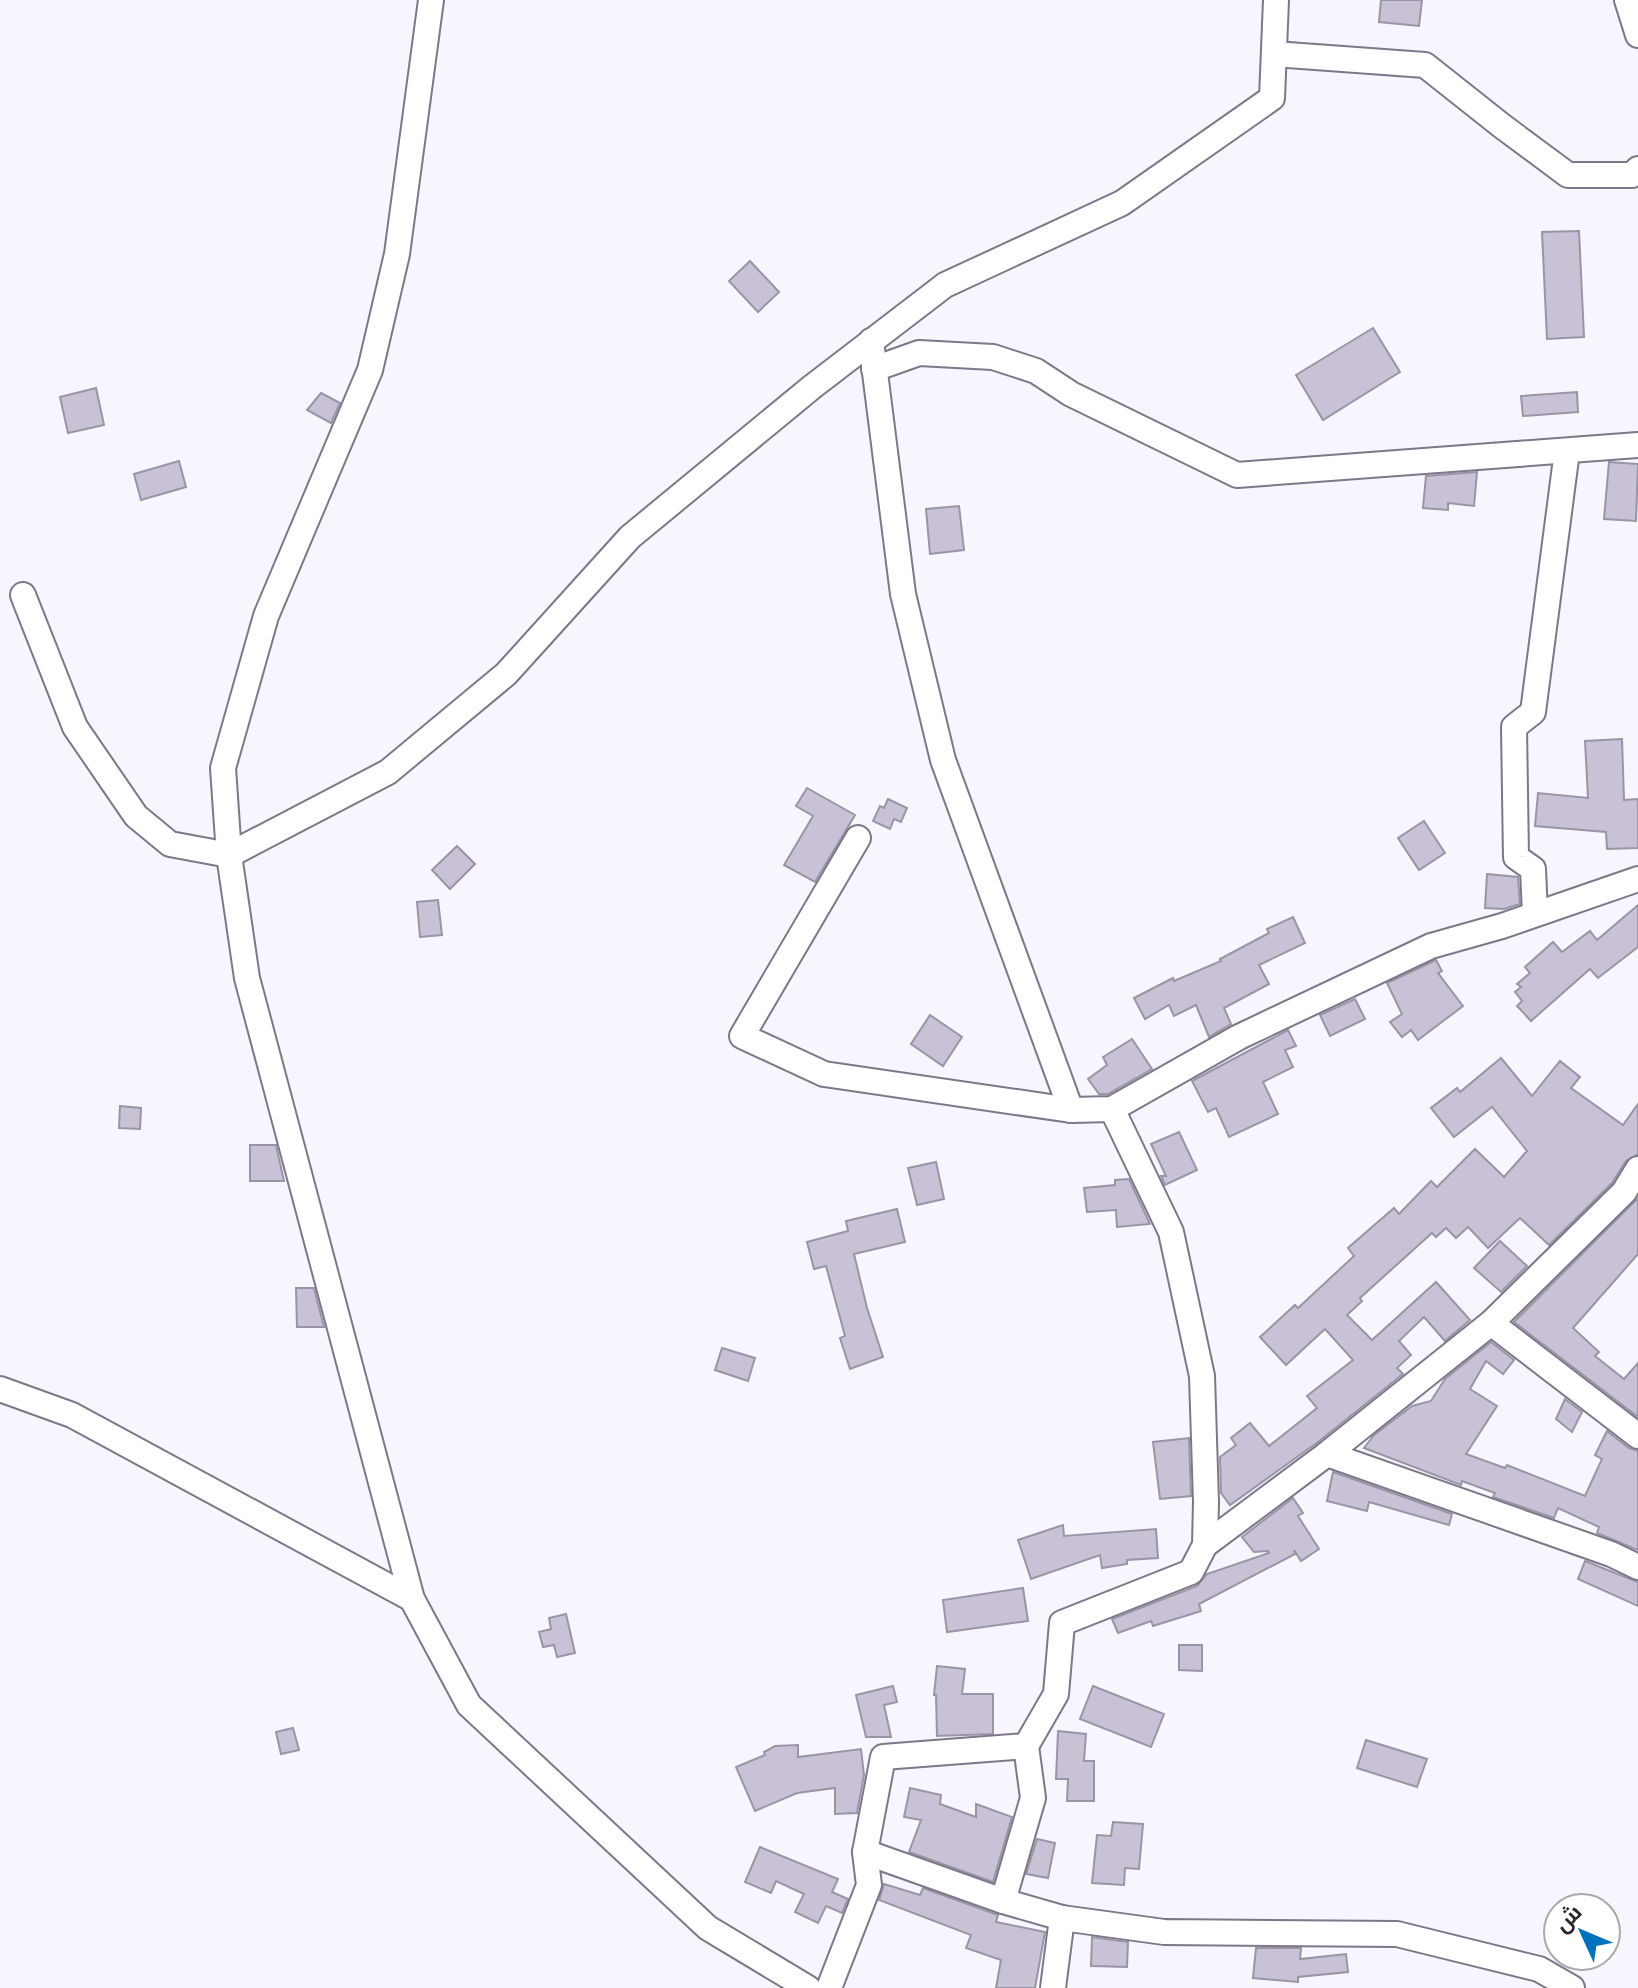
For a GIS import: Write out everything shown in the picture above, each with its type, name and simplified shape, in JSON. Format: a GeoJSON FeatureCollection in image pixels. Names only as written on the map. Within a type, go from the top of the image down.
{"type":"FeatureCollection","features":[{"type":"Feature","properties":{"kind":"street"},"geometry":{"type":"LineString","coordinates":[[431,0],[397,254],[374,356],[266,616],[223,768],[229,855],[247,978],[412,1599],[469,1705],[708,1928],[808,1988]]}},
{"type":"Feature","properties":{"kind":"street"},"geometry":{"type":"LineString","coordinates":[[23,595],[75,727],[136,816],[170,844],[229,855],[388,772],[506,674],[630,537],[871,341],[945,285],[1122,203],[1272,98],[1276,0]]}},
{"type":"Feature","properties":{"kind":"street"},"geometry":{"type":"LineString","coordinates":[[1627,0],[1638,35]]}},
{"type":"Feature","properties":{"kind":"street"},"geometry":{"type":"LineString","coordinates":[[1274,54],[1425,65],[1568,175],[1632,175],[1638,169]]}},
{"type":"Feature","properties":{"kind":"street"},"geometry":{"type":"LineString","coordinates":[[871,341],[903,594],[943,760],[1071,1110]]}},
{"type":"Feature","properties":{"kind":"street"},"geometry":{"type":"LineString","coordinates":[[874,369],[919,353],[993,357],[1036,371],[1071,394],[1237,475],[1638,445]]}},
{"type":"Feature","properties":{"kind":"street"},"geometry":{"type":"LineString","coordinates":[[1535,914],[1533,869],[1516,857],[1514,727],[1533,712],[1567,451]]}},
{"type":"Feature","properties":{"kind":"street"},"geometry":{"type":"LineString","coordinates":[[858,838],[742,1036],[824,1074],[1071,1110],[1112,1109],[1239,1037],[1431,946],[1638,879]]}},
{"type":"Feature","properties":{"kind":"street"},"geometry":{"type":"LineString","coordinates":[[1112,1109],[1171,1232],[1202,1376],[1205,1545]]}},
{"type":"Feature","properties":{"kind":"street"},"geometry":{"type":"LineString","coordinates":[[1003,1901],[1033,1798],[1026,1746],[1056,1694],[1062,1623],[1191,1572],[1205,1545],[1327,1454],[1491,1323],[1624,1192],[1638,1169]]}},
{"type":"Feature","properties":{"kind":"street"},"geometry":{"type":"LineString","coordinates":[[1491,1323],[1638,1436]]}},
{"type":"Feature","properties":{"kind":"street"},"geometry":{"type":"LineString","coordinates":[[0,1389],[72,1415],[412,1599]]}},
{"type":"Feature","properties":{"kind":"street"},"geometry":{"type":"LineString","coordinates":[[1327,1454],[1596,1549],[1638,1567]]}},
{"type":"Feature","properties":{"kind":"street"},"geometry":{"type":"LineString","coordinates":[[829,1988],[869,1885],[865,1852],[883,1757],[1026,1746]]}},
{"type":"Feature","properties":{"kind":"street"},"geometry":{"type":"LineString","coordinates":[[865,1852],[1003,1901],[1062,1918],[1164,1932],[1397,1934],[1539,1969],[1572,1988]]}},
{"type":"Feature","properties":{"kind":"street"},"geometry":{"type":"LineString","coordinates":[[1053,1988],[1062,1918]]}},
{"type":"Feature","properties":{"kind":"building"},"geometry":{"type":"Polygon","coordinates":[[[1381,0],[1422,0],[1419,26],[1379,22],[1381,0]]]}},
{"type":"Feature","properties":{"kind":"building"},"geometry":{"type":"Polygon","coordinates":[[[1579,231],[1584,337],[1547,339],[1542,232],[1579,231]]]}},
{"type":"Feature","properties":{"kind":"building"},"geometry":{"type":"Polygon","coordinates":[[[750,261],[779,292],[758,312],[729,281],[750,261]]]}},
{"type":"Feature","properties":{"kind":"building"},"geometry":{"type":"Polygon","coordinates":[[[1373,328],[1400,372],[1323,420],[1296,375],[1373,328]]]}},
{"type":"Feature","properties":{"kind":"building"},"geometry":{"type":"Polygon","coordinates":[[[96,388],[104,425],[68,433],[60,397],[96,388]]]}},
{"type":"Feature","properties":{"kind":"building"},"geometry":{"type":"Polygon","coordinates":[[[1577,392],[1578,412],[1523,416],[1521,396],[1577,392]]]}},
{"type":"Feature","properties":{"kind":"building"},"geometry":{"type":"Polygon","coordinates":[[[321,393],[340,403],[331,423],[307,410],[321,393]]]}},
{"type":"Feature","properties":{"kind":"building"},"geometry":{"type":"Polygon","coordinates":[[[179,461],[186,487],[141,500],[134,474],[179,461]]]}},
{"type":"Feature","properties":{"kind":"building"},"geometry":{"type":"Polygon","coordinates":[[[1609,462],[1638,464],[1636,521],[1604,519],[1609,462]]]}},
{"type":"Feature","properties":{"kind":"building"},"geometry":{"type":"Polygon","coordinates":[[[1477,472],[1474,506],[1448,503],[1448,510],[1423,508],[1426,476],[1477,472]]]}},
{"type":"Feature","properties":{"kind":"building"},"geometry":{"type":"Polygon","coordinates":[[[959,506],[964,550],[930,554],[926,509],[959,506]]]}},
{"type":"Feature","properties":{"kind":"building"},"geometry":{"type":"Polygon","coordinates":[[[1622,739],[1624,800],[1638,799],[1638,848],[1607,849],[1606,832],[1535,826],[1538,793],[1588,798],[1585,741],[1622,739]]]}},
{"type":"Feature","properties":{"kind":"building"},"geometry":{"type":"Polygon","coordinates":[[[807,788],[855,815],[815,882],[784,865],[813,816],[796,806],[807,788]]]}},
{"type":"Feature","properties":{"kind":"building"},"geometry":{"type":"Polygon","coordinates":[[[888,799],[907,808],[901,822],[894,819],[890,829],[873,821],[880,806],[884,808],[888,799]]]}},
{"type":"Feature","properties":{"kind":"building"},"geometry":{"type":"Polygon","coordinates":[[[1424,821],[1445,853],[1419,870],[1398,838],[1424,821]]]}},
{"type":"Feature","properties":{"kind":"building"},"geometry":{"type":"Polygon","coordinates":[[[457,846],[475,864],[450,889],[432,870],[457,846]]]}},
{"type":"Feature","properties":{"kind":"building"},"geometry":{"type":"Polygon","coordinates":[[[1487,874],[1518,877],[1520,904],[1504,909],[1485,908],[1487,874]]]}},
{"type":"Feature","properties":{"kind":"building"},"geometry":{"type":"Polygon","coordinates":[[[438,900],[442,935],[420,937],[417,902],[438,900]]]}},
{"type":"Feature","properties":{"kind":"building"},"geometry":{"type":"Polygon","coordinates":[[[1638,905],[1638,947],[1598,978],[1590,969],[1531,1021],[1517,1006],[1522,1001],[1515,992],[1521,987],[1517,984],[1530,973],[1525,967],[1553,942],[1562,952],[1590,931],[1597,940],[1638,905]]]}},
{"type":"Feature","properties":{"kind":"building"},"geometry":{"type":"Polygon","coordinates":[[[1293,917],[1305,943],[1259,965],[1269,984],[1224,1008],[1231,1024],[1209,1037],[1196,1005],[1174,1016],[1169,1005],[1145,1019],[1134,998],[1173,978],[1174,981],[1221,961],[1269,933],[1267,929],[1293,917]]]}},
{"type":"Feature","properties":{"kind":"building"},"geometry":{"type":"Polygon","coordinates":[[[1436,960],[1442,971],[1438,973],[1463,1006],[1418,1040],[1411,1030],[1402,1037],[1390,1022],[1402,1014],[1387,983],[1436,960]]]}},
{"type":"Feature","properties":{"kind":"building"},"geometry":{"type":"Polygon","coordinates":[[[1355,999],[1365,1019],[1330,1036],[1320,1015],[1355,999]]]}},
{"type":"Feature","properties":{"kind":"building"},"geometry":{"type":"Polygon","coordinates":[[[930,1015],[962,1037],[943,1066],[911,1044],[930,1015]]]}},
{"type":"Feature","properties":{"kind":"building"},"geometry":{"type":"Polygon","coordinates":[[[1288,1030],[1296,1046],[1285,1050],[1293,1067],[1263,1082],[1278,1114],[1229,1137],[1216,1108],[1208,1112],[1192,1081],[1288,1030]]]}},
{"type":"Feature","properties":{"kind":"building"},"geometry":{"type":"Polygon","coordinates":[[[1132,1039],[1152,1069],[1108,1094],[1099,1094],[1088,1079],[1107,1065],[1103,1057],[1132,1039]]]}},
{"type":"Feature","properties":{"kind":"building"},"geometry":{"type":"Polygon","coordinates":[[[1501,1058],[1532,1096],[1560,1061],[1580,1077],[1571,1088],[1623,1125],[1638,1104],[1638,1154],[1626,1161],[1612,1183],[1549,1245],[1520,1218],[1488,1248],[1468,1227],[1456,1238],[1446,1228],[1436,1237],[1432,1233],[1360,1298],[1362,1301],[1347,1315],[1372,1340],[1436,1282],[1470,1320],[1445,1341],[1424,1317],[1399,1341],[1411,1355],[1397,1368],[1403,1374],[1318,1442],[1230,1505],[1221,1493],[1220,1457],[1236,1445],[1231,1438],[1250,1423],[1269,1446],[1317,1408],[1307,1396],[1353,1360],[1325,1329],[1286,1365],[1260,1337],[1295,1305],[1298,1308],[1354,1256],[1348,1248],[1394,1208],[1399,1214],[1431,1181],[1437,1187],[1475,1149],[1504,1177],[1527,1151],[1492,1107],[1454,1137],[1431,1108],[1457,1088],[1460,1092],[1501,1058]]]}},
{"type":"Feature","properties":{"kind":"building"},"geometry":{"type":"Polygon","coordinates":[[[120,1106],[141,1108],[140,1129],[119,1128],[120,1106]]]}},
{"type":"Feature","properties":{"kind":"building"},"geometry":{"type":"Polygon","coordinates":[[[1179,1132],[1197,1170],[1165,1185],[1161,1176],[1166,1176],[1151,1144],[1179,1132]]]}},
{"type":"Feature","properties":{"kind":"building"},"geometry":{"type":"Polygon","coordinates":[[[250,1145],[276,1145],[284,1181],[250,1181],[250,1145]]]}},
{"type":"Feature","properties":{"kind":"building"},"geometry":{"type":"Polygon","coordinates":[[[936,1162],[944,1199],[917,1205],[908,1168],[936,1162]]]}},
{"type":"Feature","properties":{"kind":"building"},"geometry":{"type":"Polygon","coordinates":[[[1129,1179],[1150,1224],[1117,1227],[1116,1210],[1087,1212],[1084,1188],[1115,1185],[1115,1180],[1129,1179]]]}},
{"type":"Feature","properties":{"kind":"building"},"geometry":{"type":"Polygon","coordinates":[[[1638,1198],[1638,1254],[1573,1328],[1599,1352],[1595,1356],[1624,1379],[1638,1363],[1638,1417],[1514,1322],[1638,1198]]]}},
{"type":"Feature","properties":{"kind":"building"},"geometry":{"type":"Polygon","coordinates":[[[897,1209],[905,1242],[854,1254],[883,1357],[850,1369],[840,1338],[845,1336],[826,1266],[814,1269],[807,1242],[848,1231],[846,1221],[897,1209]]]}},
{"type":"Feature","properties":{"kind":"building"},"geometry":{"type":"Polygon","coordinates":[[[1500,1241],[1527,1266],[1501,1292],[1474,1268],[1500,1241]]]}},
{"type":"Feature","properties":{"kind":"building"},"geometry":{"type":"Polygon","coordinates":[[[296,1288],[314,1288],[324,1327],[297,1327],[296,1288]]]}},
{"type":"Feature","properties":{"kind":"building"},"geometry":{"type":"Polygon","coordinates":[[[1491,1342],[1514,1360],[1503,1374],[1486,1361],[1470,1389],[1497,1406],[1466,1454],[1505,1468],[1507,1465],[1585,1496],[1602,1459],[1595,1455],[1607,1431],[1638,1451],[1638,1550],[1597,1533],[1599,1527],[1558,1508],[1554,1518],[1493,1497],[1495,1493],[1462,1481],[1461,1485],[1364,1448],[1374,1435],[1412,1406],[1431,1401],[1445,1379],[1491,1342]]]}},
{"type":"Feature","properties":{"kind":"building"},"geometry":{"type":"Polygon","coordinates":[[[722,1348],[755,1358],[748,1381],[715,1370],[722,1348]]]}},
{"type":"Feature","properties":{"kind":"building"},"geometry":{"type":"Polygon","coordinates":[[[1565,1399],[1582,1412],[1572,1432],[1556,1419],[1565,1399]]]}},
{"type":"Feature","properties":{"kind":"building"},"geometry":{"type":"Polygon","coordinates":[[[1189,1438],[1191,1496],[1160,1499],[1153,1442],[1189,1438]]]}},
{"type":"Feature","properties":{"kind":"building"},"geometry":{"type":"Polygon","coordinates":[[[1333,1472],[1452,1514],[1449,1525],[1369,1502],[1367,1511],[1327,1501],[1333,1472]]]}},
{"type":"Feature","properties":{"kind":"building"},"geometry":{"type":"Polygon","coordinates":[[[1293,1498],[1303,1513],[1298,1516],[1319,1549],[1301,1561],[1294,1550],[1295,1554],[1199,1604],[1201,1611],[1153,1626],[1151,1621],[1118,1633],[1112,1619],[1197,1586],[1207,1574],[1269,1553],[1254,1552],[1242,1537],[1293,1498]]]}},
{"type":"Feature","properties":{"kind":"building"},"geometry":{"type":"Polygon","coordinates":[[[1063,1525],[1064,1536],[1156,1529],[1158,1558],[1127,1560],[1127,1564],[1102,1568],[1100,1555],[1031,1579],[1018,1540],[1063,1525]]]}},
{"type":"Feature","properties":{"kind":"building"},"geometry":{"type":"Polygon","coordinates":[[[1585,1561],[1638,1582],[1638,1606],[1578,1579],[1585,1561]]]}},
{"type":"Feature","properties":{"kind":"building"},"geometry":{"type":"Polygon","coordinates":[[[1023,1588],[1028,1621],[947,1632],[943,1600],[1023,1588]]]}},
{"type":"Feature","properties":{"kind":"building"},"geometry":{"type":"Polygon","coordinates":[[[566,1614],[575,1653],[557,1657],[554,1645],[543,1647],[539,1632],[551,1629],[549,1618],[566,1614]]]}},
{"type":"Feature","properties":{"kind":"building"},"geometry":{"type":"Polygon","coordinates":[[[1179,1645],[1202,1645],[1202,1671],[1179,1670],[1179,1645]]]}},
{"type":"Feature","properties":{"kind":"building"},"geometry":{"type":"Polygon","coordinates":[[[937,1666],[965,1669],[962,1694],[993,1694],[993,1734],[937,1736],[934,1695],[937,1666]]]}},
{"type":"Feature","properties":{"kind":"building"},"geometry":{"type":"Polygon","coordinates":[[[893,1686],[897,1702],[884,1705],[891,1737],[866,1737],[856,1695],[893,1686]]]}},
{"type":"Feature","properties":{"kind":"building"},"geometry":{"type":"Polygon","coordinates":[[[1093,1686],[1164,1714],[1151,1747],[1080,1719],[1093,1686]]]}},
{"type":"Feature","properties":{"kind":"building"},"geometry":{"type":"Polygon","coordinates":[[[293,1728],[299,1750],[281,1754],[276,1732],[293,1728]]]}},
{"type":"Feature","properties":{"kind":"building"},"geometry":{"type":"Polygon","coordinates":[[[1058,1731],[1086,1734],[1084,1761],[1094,1761],[1094,1801],[1067,1801],[1068,1779],[1056,1779],[1058,1731]]]}},
{"type":"Feature","properties":{"kind":"building"},"geometry":{"type":"Polygon","coordinates":[[[1366,1740],[1427,1759],[1417,1787],[1357,1768],[1366,1740]]]}},
{"type":"Feature","properties":{"kind":"building"},"geometry":{"type":"Polygon","coordinates":[[[798,1745],[798,1757],[861,1749],[864,1775],[857,1813],[835,1814],[835,1788],[797,1793],[755,1811],[736,1767],[765,1755],[764,1752],[775,1746],[798,1745]]]}},
{"type":"Feature","properties":{"kind":"building"},"geometry":{"type":"Polygon","coordinates":[[[910,1788],[941,1795],[940,1804],[976,1817],[976,1804],[1012,1817],[993,1882],[909,1852],[921,1820],[904,1817],[910,1788]]]}},
{"type":"Feature","properties":{"kind":"building"},"geometry":{"type":"Polygon","coordinates":[[[1113,1822],[1143,1824],[1139,1869],[1125,1868],[1124,1885],[1092,1883],[1097,1835],[1111,1836],[1113,1822]]]}},
{"type":"Feature","properties":{"kind":"building"},"geometry":{"type":"Polygon","coordinates":[[[1037,1839],[1055,1843],[1048,1878],[1026,1874],[1037,1839]]]}},
{"type":"Feature","properties":{"kind":"building"},"geometry":{"type":"Polygon","coordinates":[[[760,1847],[838,1879],[832,1892],[848,1899],[842,1913],[826,1906],[818,1923],[795,1912],[804,1894],[776,1881],[771,1893],[745,1882],[760,1847]]]}},
{"type":"Feature","properties":{"kind":"building"},"geometry":{"type":"Polygon","coordinates":[[[884,1884],[920,1895],[923,1888],[998,1915],[996,1922],[1045,1932],[1035,1988],[996,1988],[1001,1960],[966,1948],[971,1935],[879,1900],[884,1884]]]}},
{"type":"Feature","properties":{"kind":"building"},"geometry":{"type":"Polygon","coordinates":[[[1092,1937],[1128,1942],[1127,1967],[1091,1966],[1092,1937]]]}},
{"type":"Feature","properties":{"kind":"building"},"geometry":{"type":"Polygon","coordinates":[[[1256,1948],[1301,1948],[1300,1959],[1346,1954],[1348,1972],[1298,1977],[1298,1982],[1253,1978],[1256,1948]]]}}]}
